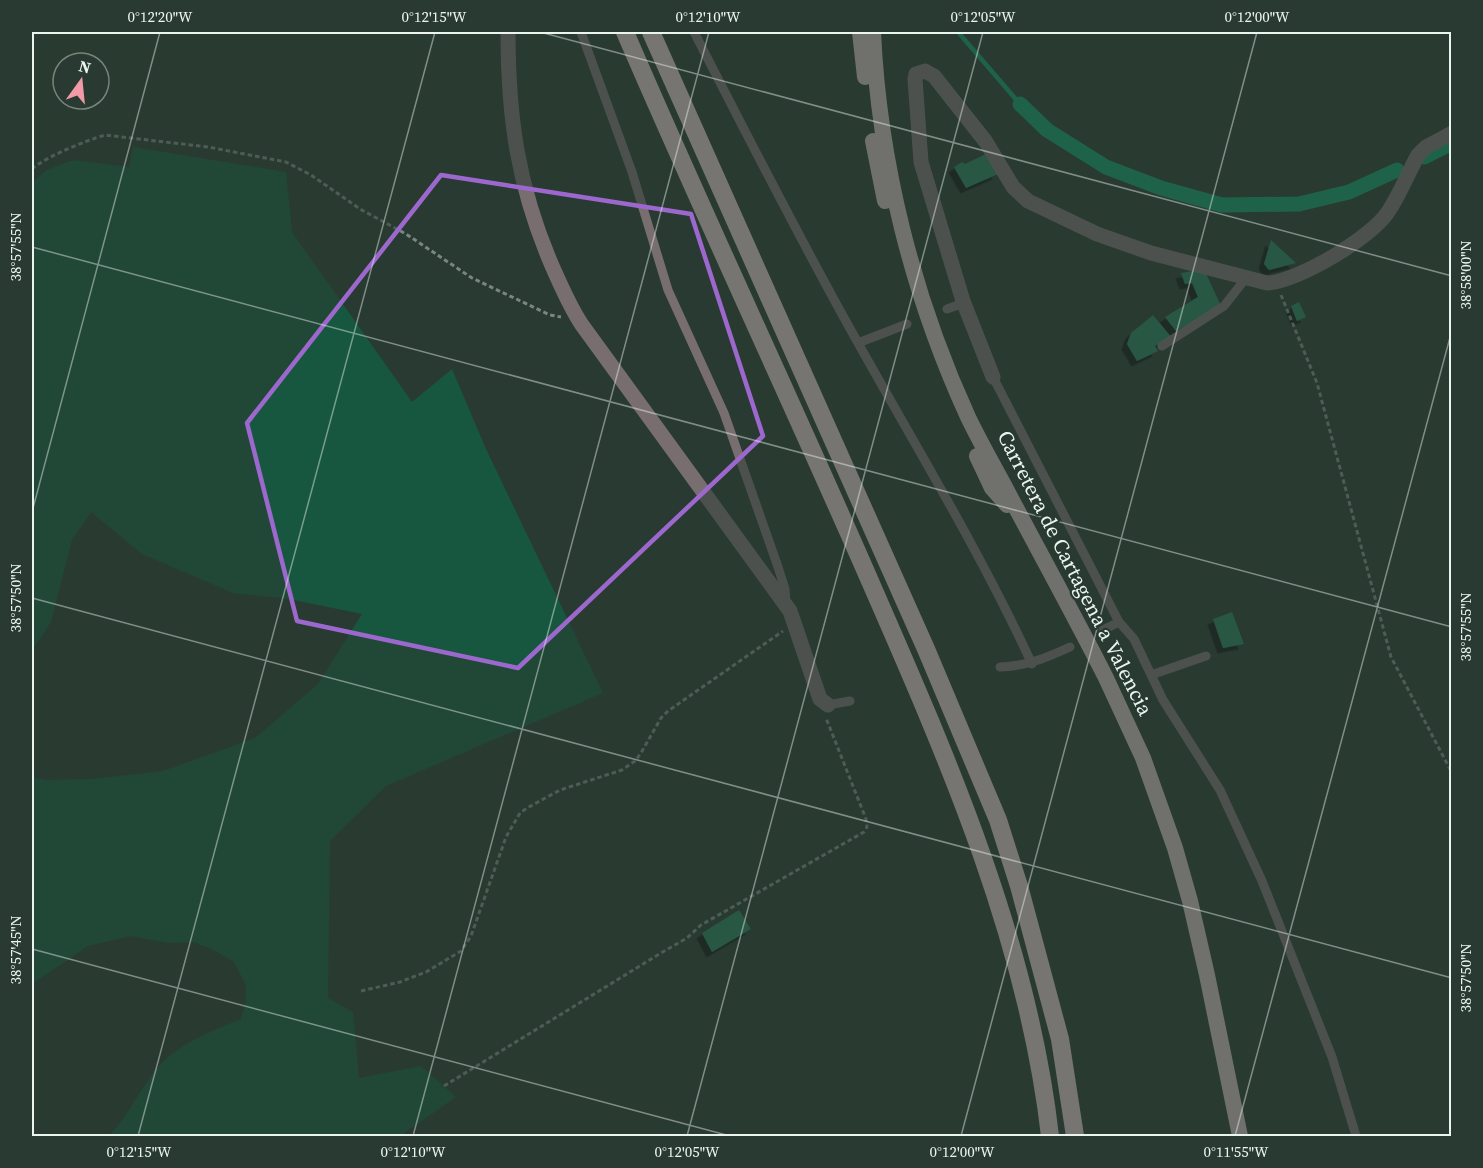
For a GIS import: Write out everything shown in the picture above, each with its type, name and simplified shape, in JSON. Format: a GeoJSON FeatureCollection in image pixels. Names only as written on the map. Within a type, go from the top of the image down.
{"type":"FeatureCollection","features":[{"type":"Feature","properties":{"kind":"highway"},"geometry":{"type":"LineString","coordinates":[[625,32],[942,746],[1001,908],[1034,1034],[1050,1137]]}},
{"type":"Feature","properties":{"kind":"highway"},"geometry":{"type":"LineString","coordinates":[[651,32],[927,649],[998,820],[1019,886],[1060,1039],[1076,1137]]}},
{"type":"Feature","properties":{"kind":"highway"},"geometry":{"type":"LineString","coordinates":[[860,32],[870,126],[879,177],[893,234],[935,364],[992,488],[1026,526]]}},
{"type":"Feature","properties":{"kind":"highway","name":"Carretera de Cartagena a Valencia"},"geometry":{"type":"LineString","coordinates":[[873,32],[881,125],[893,189],[909,253],[940,346],[968,417],[1107,678],[1124,713],[1158,797],[1190,901],[1240,1137]]}},
{"type":"Feature","properties":{"kind":"street"},"geometry":{"type":"LineString","coordinates":[[508,32],[511,120],[521,174],[537,231],[574,314],[787,606],[820,699],[828,705]]}},
{"type":"Feature","properties":{"kind":"street"},"geometry":{"type":"LineString","coordinates":[[993,377],[964,303],[921,162],[916,74],[925,71],[934,76],[986,142],[1012,187],[1028,201],[1097,234],[1151,253],[1267,283],[1279,282],[1337,254],[1371,230],[1388,212],[1418,154],[1452,133]]}},
{"type":"Feature","properties":{"kind":"lane"},"geometry":{"type":"LineString","coordinates":[[581,32],[632,172],[668,290],[733,435],[781,578],[787,606]]}},
{"type":"Feature","properties":{"kind":"lane"},"geometry":{"type":"LineString","coordinates":[[694,32],[858,343],[929,466],[992,583],[1032,664]]}},
{"type":"Feature","properties":{"kind":"lane"},"geometry":{"type":"LineString","coordinates":[[1162,346],[1224,306],[1246,278]]}},
{"type":"Feature","properties":{"kind":"lane"},"geometry":{"type":"LineString","coordinates":[[947,309],[964,303]]}},
{"type":"Feature","properties":{"kind":"lane"},"geometry":{"type":"LineString","coordinates":[[858,343],[907,324]]}},
{"type":"Feature","properties":{"kind":"lane"},"geometry":{"type":"LineString","coordinates":[[993,377],[1119,622],[1134,639],[1163,700],[1220,790],[1262,881],[1332,1057],[1356,1137]]}},
{"type":"Feature","properties":{"kind":"lane"},"geometry":{"type":"LineString","coordinates":[[1103,630],[1119,622]]}},
{"type":"Feature","properties":{"kind":"lane"},"geometry":{"type":"LineString","coordinates":[[1000,667],[1032,664],[1070,647]]}},
{"type":"Feature","properties":{"kind":"lane"},"geometry":{"type":"LineString","coordinates":[[1151,675],[1206,656]]}},
{"type":"Feature","properties":{"kind":"lane"},"geometry":{"type":"LineString","coordinates":[[828,705],[850,701]]}},
{"type":"Feature","properties":{"kind":"path"},"geometry":{"type":"LineString","coordinates":[[32,169],[53,156],[105,135],[208,147],[286,162],[311,175],[360,209],[406,234],[472,278],[550,315],[562,318],[574,314]]}},
{"type":"Feature","properties":{"kind":"path"},"geometry":{"type":"LineString","coordinates":[[1279,282],[1280,292],[1317,383],[1391,657],[1452,773]]}},
{"type":"Feature","properties":{"kind":"path"},"geometry":{"type":"LineString","coordinates":[[361,991],[400,982],[426,972],[461,951],[471,936],[506,837],[520,813],[560,790],[605,777],[622,770],[635,761],[661,718],[668,711],[794,623]]}},
{"type":"Feature","properties":{"kind":"path"},"geometry":{"type":"LineString","coordinates":[[444,1086],[680,943],[701,925],[864,832],[867,827],[866,819],[825,715],[828,705]]}},
{"type":"Feature","properties":{"kind":"highlighted area"},"geometry":{"type":"Polygon","coordinates":[[[441,175],[691,214],[763,436],[518,668],[297,621],[247,423],[441,175]]]}},
{"type":"Feature","properties":{"kind":"green space"},"geometry":{"type":"Polygon","coordinates":[[[133,147],[286,172],[292,232],[412,402],[452,369],[486,449],[603,693],[386,786],[330,841],[328,998],[353,1012],[359,1078],[421,1066],[456,1097],[400,1136],[109,1136],[163,1062],[183,1046],[241,1019],[246,1000],[246,985],[234,962],[212,949],[193,942],[170,943],[130,936],[88,946],[32,984],[32,777],[45,780],[92,779],[163,771],[255,738],[318,684],[362,614],[289,599],[233,593],[142,554],[91,512],[72,540],[51,622],[32,650],[32,182],[47,170],[73,160],[129,167],[133,147]]]}},
{"type":"Feature","properties":{"kind":"building"},"geometry":{"type":"Polygon","coordinates":[[[988,153],[998,174],[966,188],[954,167],[988,153]]]}},
{"type":"Feature","properties":{"kind":"building"},"geometry":{"type":"Polygon","coordinates":[[[1271,240],[1296,263],[1269,270],[1264,264],[1271,240]]]}},
{"type":"Feature","properties":{"kind":"building"},"geometry":{"type":"Polygon","coordinates":[[[1204,269],[1221,306],[1176,331],[1165,317],[1198,297],[1192,283],[1185,284],[1181,273],[1204,269]]]}},
{"type":"Feature","properties":{"kind":"building"},"geometry":{"type":"Polygon","coordinates":[[[1299,302],[1306,317],[1297,321],[1291,306],[1299,302]]]}},
{"type":"Feature","properties":{"kind":"building"},"geometry":{"type":"Polygon","coordinates":[[[1153,315],[1171,337],[1155,346],[1158,351],[1137,361],[1127,344],[1131,333],[1153,315]]]}},
{"type":"Feature","properties":{"kind":"building"},"geometry":{"type":"Polygon","coordinates":[[[1232,612],[1244,644],[1223,648],[1213,619],[1232,612]]]}},
{"type":"Feature","properties":{"kind":"building"},"geometry":{"type":"Polygon","coordinates":[[[739,910],[751,929],[712,952],[702,933],[739,910]]]}},
{"type":"Feature","properties":{"kind":"waterway"},"geometry":{"type":"LineString","coordinates":[[958,32],[1020,104]]}},
{"type":"Feature","properties":{"kind":"waterway"},"geometry":{"type":"LineString","coordinates":[[1020,104],[1047,130],[1106,167],[1161,188],[1222,205],[1299,204],[1349,192],[1397,170]]}},
{"type":"Feature","properties":{"kind":"waterway"},"geometry":{"type":"LineString","coordinates":[[1424,157],[1452,143]]}}]}
